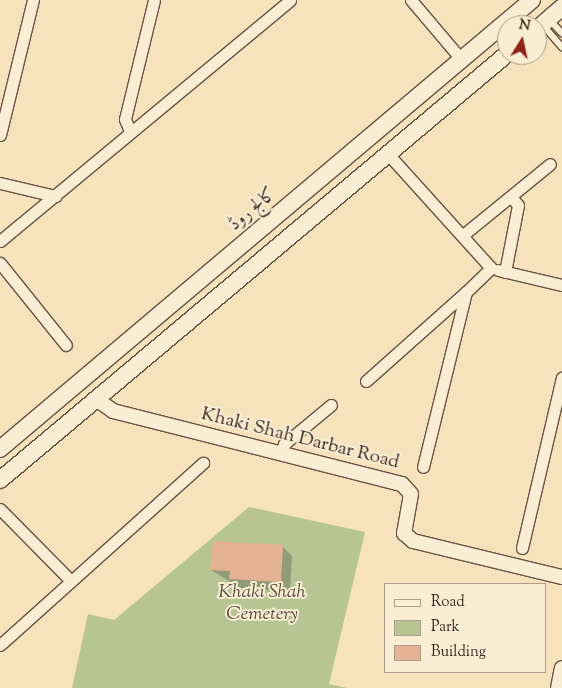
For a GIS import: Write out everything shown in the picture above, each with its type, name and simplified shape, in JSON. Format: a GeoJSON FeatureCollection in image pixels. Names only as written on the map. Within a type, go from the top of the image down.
{"type":"FeatureCollection","features":[{"type":"Feature","properties":{"kind":"main road","name":"کالج روڈ"},"geometry":{"type":"LineString","coordinates":[[0,449],[532,0]]}},
{"type":"Feature","properties":{"kind":"main road"},"geometry":{"type":"LineString","coordinates":[[547,20],[562,7]]}},
{"type":"Feature","properties":{"kind":"main road"},"geometry":{"type":"LineString","coordinates":[[0,480],[497,62]]}},
{"type":"Feature","properties":{"kind":"main road"},"geometry":{"type":"LineString","coordinates":[[444,73],[460,92]]}},
{"type":"Feature","properties":{"kind":"street"},"geometry":{"type":"LineString","coordinates":[[0,135],[33,0]]}},
{"type":"Feature","properties":{"kind":"street"},"geometry":{"type":"LineString","coordinates":[[130,131],[125,119],[154,0]]}},
{"type":"Feature","properties":{"kind":"street"},"geometry":{"type":"LineString","coordinates":[[0,241],[130,131],[290,0]]}},
{"type":"Feature","properties":{"kind":"street"},"geometry":{"type":"LineString","coordinates":[[411,0],[461,59]]}},
{"type":"Feature","properties":{"kind":"street"},"geometry":{"type":"LineString","coordinates":[[388,154],[491,268],[562,285]]}},
{"type":"Feature","properties":{"kind":"street"},"geometry":{"type":"LineString","coordinates":[[463,235],[550,164]]}},
{"type":"Feature","properties":{"kind":"street"},"geometry":{"type":"LineString","coordinates":[[0,183],[55,196]]}},
{"type":"Feature","properties":{"kind":"street"},"geometry":{"type":"LineString","coordinates":[[505,272],[518,205],[511,196]]}},
{"type":"Feature","properties":{"kind":"street"},"geometry":{"type":"LineString","coordinates":[[0,263],[66,345]]}},
{"type":"Feature","properties":{"kind":"street"},"geometry":{"type":"LineString","coordinates":[[366,381],[491,268]]}},
{"type":"Feature","properties":{"kind":"street"},"geometry":{"type":"LineString","coordinates":[[422,467],[466,292]]}},
{"type":"Feature","properties":{"kind":"street"},"geometry":{"type":"LineString","coordinates":[[522,548],[562,378]]}},
{"type":"Feature","properties":{"kind":"street","name":"Khaki Shah Darbar Road"},"geometry":{"type":"LineString","coordinates":[[96,399],[113,411],[407,486],[411,494],[404,533],[413,541],[562,577]]}},
{"type":"Feature","properties":{"kind":"street"},"geometry":{"type":"LineString","coordinates":[[281,453],[284,444],[331,405]]}},
{"type":"Feature","properties":{"kind":"street"},"geometry":{"type":"LineString","coordinates":[[0,645],[70,580],[203,463]]}},
{"type":"Feature","properties":{"kind":"street"},"geometry":{"type":"LineString","coordinates":[[0,509],[70,580]]}},
{"type":"Feature","properties":{"kind":"street"},"geometry":{"type":"LineString","coordinates":[[558,688],[562,668]]}},
{"type":"Feature","properties":{"kind":"lane"},"geometry":{"type":"LineString","coordinates":[[547,26],[562,33]]}},
{"type":"Feature","properties":{"kind":"lane"},"geometry":{"type":"LineString","coordinates":[[547,29],[562,47]]}},
{"type":"Feature","properties":{"kind":"green space","name":"Khaki Shah Cemetery"},"geometry":{"type":"Polygon","coordinates":[[[249,507],[365,532],[329,684],[347,688],[72,688],[88,614],[114,620],[249,507]]]}},
{"type":"Feature","properties":{"kind":"building"},"geometry":{"type":"Polygon","coordinates":[[[213,541],[283,545],[281,582],[229,579],[230,571],[210,570],[213,541]]]}}]}
